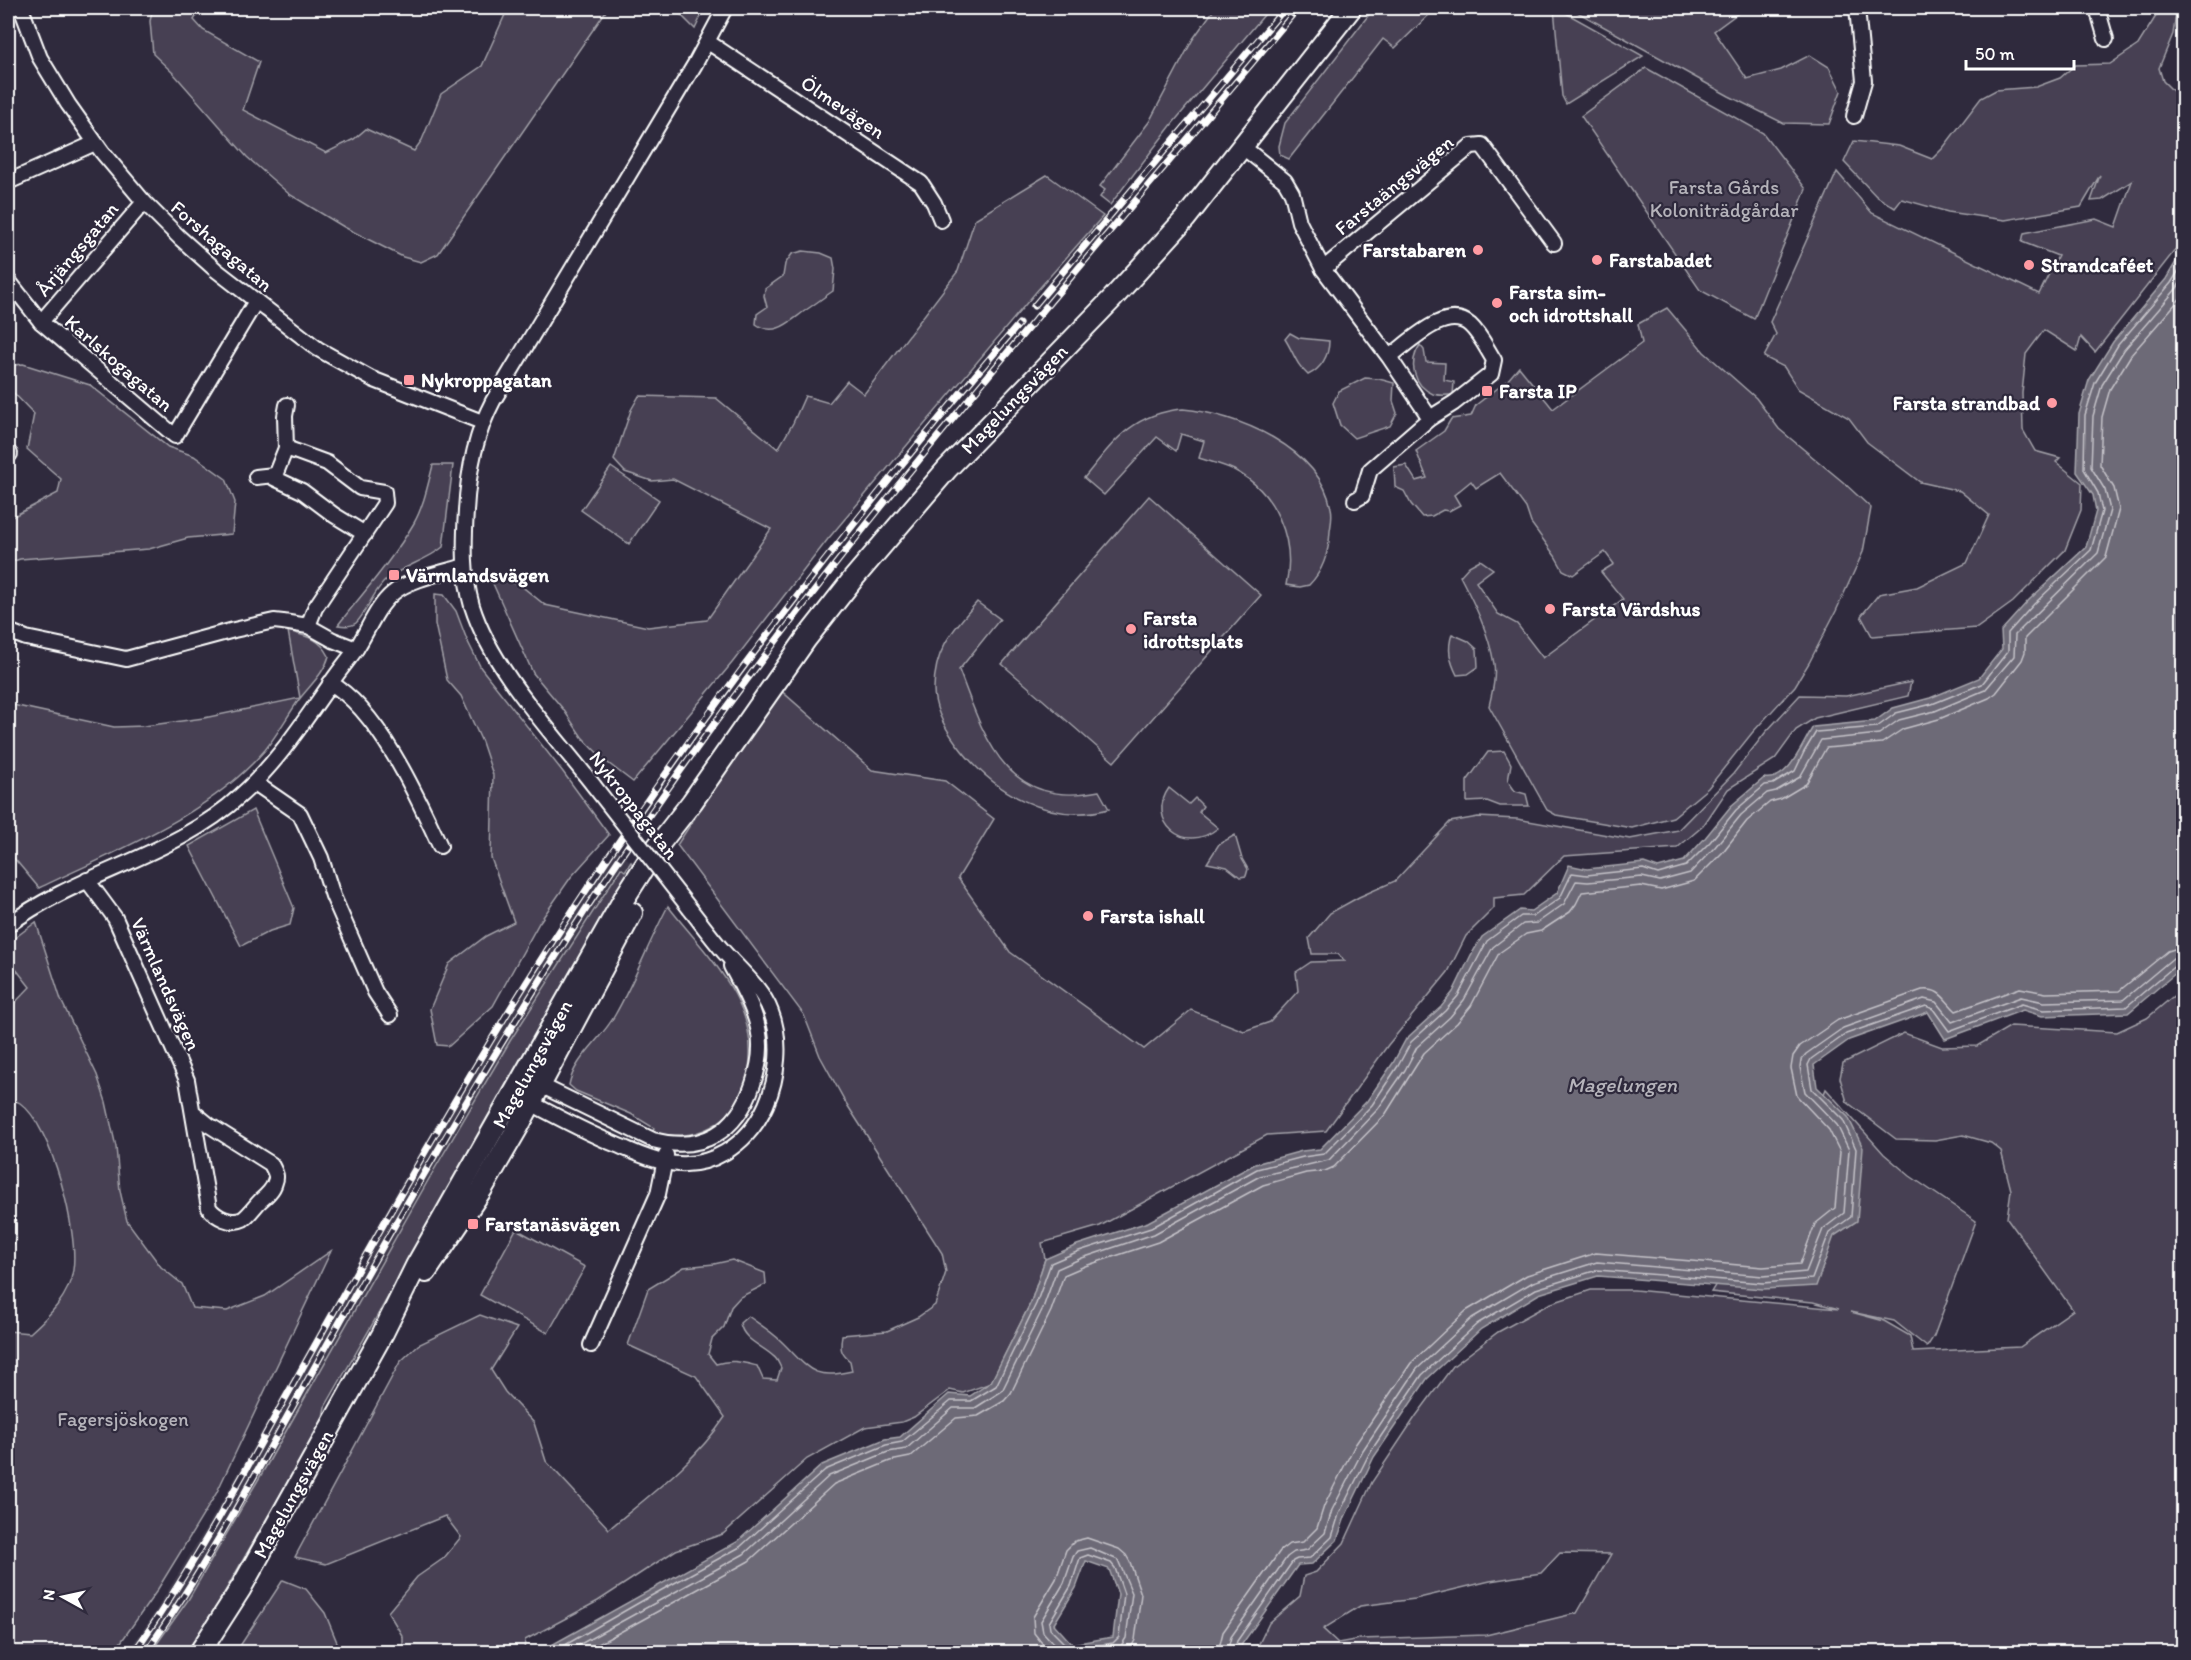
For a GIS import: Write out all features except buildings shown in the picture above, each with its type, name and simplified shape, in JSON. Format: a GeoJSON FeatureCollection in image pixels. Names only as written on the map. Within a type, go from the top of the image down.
{"type":"FeatureCollection","features":[{"type":"Feature","properties":{"kind":"main road","name":"Magelungsvägen"},"geometry":{"type":"LineString","coordinates":[[200,1653],[241,1588],[383,1333],[416,1266],[523,1099],[625,897],[657,847],[692,802],[806,639],[904,517],[1190,213],[1351,8]]}},
{"type":"Feature","properties":{"kind":"street","name":"Forshagagatan"},"geometry":{"type":"LineString","coordinates":[[21,8],[40,58],[95,143],[144,202],[189,246],[318,350],[372,379],[482,422]]}},
{"type":"Feature","properties":{"kind":"street","name":"Nykroppagatan"},"geometry":{"type":"LineString","coordinates":[[523,1099],[586,1132],[647,1158],[664,1162],[691,1163],[716,1159],[739,1144],[758,1120],[767,1103],[776,1070],[777,1029],[762,993],[723,951],[511,681],[493,654],[472,606],[465,566],[466,497],[471,462],[482,422],[708,42],[725,8]]}},
{"type":"Feature","properties":{"kind":"street"},"geometry":{"type":"LineString","coordinates":[[1854,116],[1864,81],[1857,8]]}},
{"type":"Feature","properties":{"kind":"street"},"geometry":{"type":"LineString","coordinates":[[2097,8],[2106,39]]}},
{"type":"Feature","properties":{"kind":"street","name":"Ölmevägen"},"geometry":{"type":"LineString","coordinates":[[708,42],[921,183],[934,203],[941,220]]}},
{"type":"Feature","properties":{"kind":"street"},"geometry":{"type":"LineString","coordinates":[[8,182],[95,143]]}},
{"type":"Feature","properties":{"kind":"street","name":"Farstaängsvägen"},"geometry":{"type":"LineString","coordinates":[[1323,269],[1471,146],[1482,145],[1554,243]]}},
{"type":"Feature","properties":{"kind":"street","name":"Farstaängsvägen"},"geometry":{"type":"LineString","coordinates":[[1243,147],[1285,181],[1292,193],[1304,233],[1323,269],[1389,357],[1430,418]]}},
{"type":"Feature","properties":{"kind":"street","name":"Årjängsgatan"},"geometry":{"type":"LineString","coordinates":[[41,322],[144,202]]}},
{"type":"Feature","properties":{"kind":"street","name":"Karlskogagatan"},"geometry":{"type":"LineString","coordinates":[[8,280],[41,322],[175,436],[256,301]]}},
{"type":"Feature","properties":{"kind":"street"},"geometry":{"type":"LineString","coordinates":[[1355,500],[1362,496],[1370,470],[1430,418],[1454,403],[1491,374],[1494,360],[1470,324],[1454,317],[1438,321],[1389,357]]}},
{"type":"Feature","properties":{"kind":"street"},"geometry":{"type":"LineString","coordinates":[[287,405],[286,448],[274,478],[278,482],[302,491],[365,534]]}},
{"type":"Feature","properties":{"kind":"street"},"geometry":{"type":"LineString","coordinates":[[286,448],[327,463],[360,488],[384,492],[385,503],[315,608],[308,626]]}},
{"type":"Feature","properties":{"kind":"street"},"geometry":{"type":"LineString","coordinates":[[256,477],[274,475]]}},
{"type":"Feature","properties":{"kind":"street"},"geometry":{"type":"LineString","coordinates":[[8,925],[30,909],[185,834],[215,816],[255,783],[297,732],[356,649],[382,605],[394,591],[411,583],[465,566]]}},
{"type":"Feature","properties":{"kind":"street"},"geometry":{"type":"LineString","coordinates":[[8,631],[26,638],[126,659],[274,621],[308,626],[333,640],[356,649]]}},
{"type":"Feature","properties":{"kind":"street"},"geometry":{"type":"LineString","coordinates":[[330,683],[340,688],[359,707],[392,753],[415,789],[440,846]]}},
{"type":"Feature","properties":{"kind":"street"},"geometry":{"type":"LineString","coordinates":[[255,783],[300,814],[321,858],[333,896],[375,992],[390,1015]]}},
{"type":"Feature","properties":{"kind":"street","name":"Värmlandsvägen"},"geometry":{"type":"LineString","coordinates":[[87,880],[115,918],[187,1080],[192,1112],[209,1208],[221,1218],[232,1221],[244,1218],[275,1184],[276,1175],[271,1164],[192,1112]]}},
{"type":"Feature","properties":{"kind":"street","name":"Nykroppagatan"},"geometry":{"type":"LineString","coordinates":[[533,1080],[653,1140],[677,1145],[710,1138],[726,1129],[741,1111],[749,1095],[759,1067],[761,1047],[749,1002],[723,951]]}},
{"type":"Feature","properties":{"kind":"street"},"geometry":{"type":"LineString","coordinates":[[591,1344],[658,1194],[669,1144]]}},
{"type":"Feature","properties":{"kind":"street"},"geometry":{"type":"LineString","coordinates":[[8,1224],[8,1238]]}},
{"type":"Feature","properties":{"kind":"shaded area"},"geometry":{"type":"Polygon","coordinates":[[[613,845],[631,862],[623,871],[434,1170],[188,1600],[151,1652],[127,1652],[150,1620],[220,1505],[407,1173],[498,1022],[613,845]]]}},
{"type":"Feature","properties":{"kind":"green space"},"geometry":{"type":"Polygon","coordinates":[[[153,8],[201,8],[194,20],[203,30],[259,62],[243,110],[326,153],[354,139],[366,129],[414,151],[422,140],[441,94],[482,66],[508,8],[608,8],[438,254],[421,262],[403,257],[344,227],[289,194],[247,157],[174,74],[153,54],[150,21],[153,8]]]}},
{"type":"Feature","properties":{"kind":"green space"},"geometry":{"type":"Polygon","coordinates":[[[678,8],[705,8],[695,29],[680,14],[678,8]]]}},
{"type":"Feature","properties":{"kind":"green space"},"geometry":{"type":"Polygon","coordinates":[[[1215,8],[1270,8],[1173,123],[1110,205],[1100,197],[1105,190],[1100,186],[1149,122],[1193,39],[1215,8]]]}},
{"type":"Feature","properties":{"kind":"green space"},"geometry":{"type":"Polygon","coordinates":[[[1374,8],[1441,8],[1435,9],[1395,48],[1383,39],[1289,159],[1280,155],[1279,146],[1285,123],[1374,8]]]}},
{"type":"Feature","properties":{"kind":"green space"},"geometry":{"type":"Polygon","coordinates":[[[1554,8],[1643,56],[1566,104],[1562,96],[1554,8]]]}},
{"type":"Feature","properties":{"kind":"green space"},"geometry":{"type":"Polygon","coordinates":[[[1570,8],[1745,8],[1714,31],[1747,79],[1781,70],[1810,55],[1829,67],[1841,91],[1829,124],[1783,123],[1729,96],[1570,8]]]}},
{"type":"Feature","properties":{"kind":"green space"},"geometry":{"type":"Polygon","coordinates":[[[2161,8],[2177,8],[2173,34],[2159,68],[2163,81],[2181,99],[2183,105],[2183,240],[2095,352],[2081,337],[2077,351],[2044,330],[2026,354],[2022,393],[2023,430],[2035,451],[2060,458],[2056,462],[2082,483],[2081,510],[2065,550],[2013,602],[1977,628],[1872,636],[1861,616],[1879,594],[1917,587],[1967,563],[1989,515],[1960,491],[1920,482],[1867,442],[1849,418],[1798,389],[1784,367],[1764,357],[1776,334],[1770,322],[1837,172],[1872,213],[2039,294],[2058,256],[2022,242],[2024,233],[2096,219],[2116,227],[2132,181],[2102,200],[2091,201],[2100,175],[2081,207],[2005,220],[1948,212],[1902,199],[1895,208],[1876,196],[1844,162],[1854,141],[1899,146],[1932,159],[1981,98],[1996,90],[2036,87],[2060,78],[2075,65],[2110,64],[2138,45],[2161,8]]]}},
{"type":"Feature","properties":{"kind":"green space","name":"Farsta Gårds Koloniträdgårdar"},"geometry":{"type":"Polygon","coordinates":[[[1646,68],[1763,133],[1806,189],[1754,319],[1700,290],[1581,116],[1646,68]]]}},
{"type":"Feature","properties":{"kind":"green space"},"geometry":{"type":"Polygon","coordinates":[[[1047,175],[1103,216],[828,539],[732,663],[633,782],[604,760],[582,737],[563,709],[533,673],[490,577],[520,585],[545,605],[648,627],[707,620],[771,529],[673,479],[652,481],[625,472],[614,460],[631,410],[639,396],[716,398],[778,449],[805,396],[829,403],[847,381],[864,394],[958,271],[975,219],[1047,175]]]}},
{"type":"Feature","properties":{"kind":"green space"},"geometry":{"type":"Polygon","coordinates":[[[803,251],[821,253],[833,258],[835,269],[833,291],[776,329],[763,328],[756,324],[757,314],[767,307],[765,289],[783,276],[785,264],[792,254],[803,251]]]}},
{"type":"Feature","properties":{"kind":"green space"},"geometry":{"type":"Polygon","coordinates":[[[1667,308],[1704,352],[1756,398],[1779,429],[1871,508],[1863,552],[1836,611],[1795,686],[1752,733],[1708,788],[1673,817],[1632,828],[1556,815],[1547,810],[1489,706],[1494,675],[1492,652],[1480,618],[1460,576],[1469,566],[1480,560],[1493,569],[1476,582],[1498,614],[1517,624],[1543,658],[1623,599],[1601,572],[1614,564],[1605,552],[1573,575],[1563,570],[1531,523],[1526,508],[1500,473],[1476,488],[1471,481],[1454,495],[1460,505],[1449,511],[1443,510],[1432,516],[1422,517],[1404,491],[1395,487],[1394,467],[1406,465],[1416,481],[1427,478],[1416,451],[1444,431],[1451,419],[1471,416],[1476,405],[1507,381],[1519,367],[1553,409],[1642,343],[1638,324],[1667,308]]]}},
{"type":"Feature","properties":{"kind":"green space"},"geometry":{"type":"Polygon","coordinates":[[[1290,333],[1299,338],[1329,341],[1328,352],[1323,361],[1308,375],[1297,362],[1285,339],[1290,333]]]}},
{"type":"Feature","properties":{"kind":"green space"},"geometry":{"type":"Polygon","coordinates":[[[1420,345],[1424,350],[1426,362],[1445,363],[1444,380],[1454,382],[1453,395],[1433,394],[1426,390],[1417,379],[1414,359],[1420,345]]]}},
{"type":"Feature","properties":{"kind":"green space"},"geometry":{"type":"Polygon","coordinates":[[[23,364],[90,385],[168,447],[194,456],[226,479],[235,502],[232,534],[188,538],[149,549],[20,559],[8,563],[8,519],[58,493],[61,479],[27,449],[34,414],[8,387],[8,366],[23,364]]]}},
{"type":"Feature","properties":{"kind":"green space"},"geometry":{"type":"Polygon","coordinates":[[[1365,378],[1394,383],[1393,401],[1397,413],[1390,426],[1354,438],[1340,425],[1333,403],[1339,391],[1365,378]]]}},
{"type":"Feature","properties":{"kind":"green space"},"geometry":{"type":"Polygon","coordinates":[[[1183,409],[1204,412],[1250,426],[1293,451],[1310,467],[1323,486],[1332,517],[1324,560],[1309,585],[1300,587],[1286,585],[1288,551],[1280,519],[1272,504],[1249,479],[1234,470],[1199,458],[1204,441],[1181,434],[1176,451],[1157,437],[1104,495],[1084,478],[1115,441],[1137,423],[1151,416],[1183,409]]]}},
{"type":"Feature","properties":{"kind":"green space"},"geometry":{"type":"Polygon","coordinates":[[[433,465],[453,465],[443,547],[386,580],[356,623],[350,626],[338,625],[388,562],[414,523],[423,502],[433,465]]]}},
{"type":"Feature","properties":{"kind":"green space"},"geometry":{"type":"Polygon","coordinates":[[[611,467],[659,500],[629,544],[581,510],[611,467]]]}},
{"type":"Feature","properties":{"kind":"green space","name":"Farsta idrottsplats"},"geometry":{"type":"Polygon","coordinates":[[[1149,496],[1261,595],[1114,762],[1002,664],[1149,496]]]}},
{"type":"Feature","properties":{"kind":"green space"},"geometry":{"type":"Polygon","coordinates":[[[435,594],[444,595],[456,611],[481,668],[563,772],[609,835],[571,877],[539,923],[493,1006],[449,1046],[437,1045],[430,1009],[449,964],[486,936],[514,922],[491,858],[493,775],[482,742],[461,696],[447,680],[435,624],[435,594]]]}},
{"type":"Feature","properties":{"kind":"green space"},"geometry":{"type":"Polygon","coordinates":[[[977,602],[1000,619],[959,670],[990,744],[1004,764],[1021,780],[1042,790],[1068,794],[1099,791],[1109,809],[1086,813],[1064,812],[1043,808],[1023,800],[1004,790],[970,761],[952,737],[941,718],[936,703],[934,689],[937,662],[946,641],[977,602]]]}},
{"type":"Feature","properties":{"kind":"green space"},"geometry":{"type":"Polygon","coordinates":[[[288,631],[317,641],[329,656],[320,674],[298,701],[265,750],[243,773],[217,794],[160,830],[39,888],[8,851],[8,704],[114,727],[144,726],[204,718],[300,698],[288,631]]]}},
{"type":"Feature","properties":{"kind":"green space"},"geometry":{"type":"Polygon","coordinates":[[[1452,634],[1468,641],[1477,649],[1478,667],[1468,674],[1457,675],[1451,660],[1450,639],[1452,634]]]}},
{"type":"Feature","properties":{"kind":"green space"},"geometry":{"type":"Polygon","coordinates":[[[1911,682],[1908,696],[1815,718],[1796,730],[1775,759],[1728,789],[1703,826],[1677,848],[1564,856],[1524,895],[1494,898],[1494,908],[1466,936],[1448,972],[1388,1045],[1326,1131],[1267,1135],[1100,1226],[1042,1243],[1045,1259],[1031,1302],[991,1383],[963,1393],[950,1390],[914,1417],[902,1422],[865,1427],[807,1459],[723,1534],[676,1550],[598,1601],[525,1640],[524,1652],[403,1651],[403,1637],[388,1612],[417,1577],[444,1558],[461,1537],[445,1516],[326,1564],[295,1557],[400,1362],[418,1345],[480,1315],[517,1328],[491,1370],[505,1392],[534,1423],[546,1461],[609,1529],[686,1463],[725,1417],[696,1376],[628,1345],[648,1289],[684,1267],[732,1260],[765,1273],[766,1284],[740,1297],[731,1307],[724,1327],[712,1339],[708,1354],[716,1364],[731,1361],[757,1366],[763,1379],[777,1380],[781,1368],[777,1360],[749,1338],[742,1329],[740,1323],[748,1316],[773,1334],[811,1370],[838,1374],[852,1371],[850,1361],[842,1350],[842,1335],[887,1331],[918,1317],[935,1305],[946,1272],[942,1253],[846,1103],[820,1056],[804,1015],[677,845],[779,689],[872,770],[945,781],[994,819],[958,878],[1010,952],[1144,1049],[1191,1010],[1244,1031],[1270,1022],[1298,991],[1296,972],[1311,962],[1345,961],[1338,954],[1312,954],[1309,938],[1330,913],[1395,881],[1450,822],[1478,817],[1517,819],[1630,839],[1678,830],[1733,774],[1765,733],[1800,695],[1846,696],[1911,682]]]}},
{"type":"Feature","properties":{"kind":"green space"},"geometry":{"type":"Polygon","coordinates":[[[1504,751],[1511,764],[1508,781],[1515,791],[1526,794],[1529,806],[1500,806],[1487,801],[1467,802],[1467,781],[1488,752],[1504,751]]]}},
{"type":"Feature","properties":{"kind":"green space"},"geometry":{"type":"Polygon","coordinates":[[[1169,788],[1189,804],[1195,798],[1203,806],[1199,812],[1218,828],[1205,836],[1192,838],[1181,836],[1172,830],[1165,822],[1162,812],[1163,800],[1169,788]]]}},
{"type":"Feature","properties":{"kind":"green space"},"geometry":{"type":"Polygon","coordinates":[[[253,810],[294,908],[290,925],[270,931],[241,946],[189,846],[253,810]]]}},
{"type":"Feature","properties":{"kind":"green space"},"geometry":{"type":"Polygon","coordinates":[[[1235,835],[1242,859],[1248,869],[1246,876],[1240,877],[1227,867],[1207,863],[1219,844],[1235,835]]]}},
{"type":"Feature","properties":{"kind":"green space"},"geometry":{"type":"Polygon","coordinates":[[[631,862],[634,867],[325,1407],[322,1422],[208,1621],[186,1652],[151,1652],[188,1600],[510,1041],[621,868],[625,871],[631,862]]]}},
{"type":"Feature","properties":{"kind":"green space"},"geometry":{"type":"Polygon","coordinates":[[[668,906],[713,961],[738,1000],[746,1021],[750,1044],[746,1081],[739,1099],[728,1114],[702,1131],[673,1136],[652,1133],[654,1128],[631,1114],[576,1091],[569,1085],[576,1066],[615,1015],[668,906]]]}},
{"type":"Feature","properties":{"kind":"green space","name":"Fagersjöskogen"},"geometry":{"type":"Polygon","coordinates":[[[36,922],[61,1000],[97,1075],[106,1102],[116,1147],[120,1191],[127,1221],[161,1267],[182,1284],[192,1308],[227,1311],[265,1296],[331,1251],[216,1494],[156,1592],[114,1652],[8,1652],[8,1331],[30,1333],[51,1313],[63,1297],[71,1280],[74,1253],[61,1181],[43,1133],[32,1115],[20,1103],[8,1098],[8,1010],[30,987],[8,959],[8,943],[36,922]]]}},
{"type":"Feature","properties":{"kind":"green space"},"geometry":{"type":"Polygon","coordinates":[[[2183,988],[2183,1652],[1255,1652],[1269,1623],[1300,1596],[1304,1576],[1316,1572],[1344,1543],[1372,1482],[1453,1366],[1498,1332],[1549,1304],[1591,1290],[1634,1290],[1839,1309],[1813,1302],[1711,1292],[1807,1136],[1826,1089],[1884,1154],[1910,1176],[1976,1221],[1934,1336],[1927,1347],[1894,1321],[1851,1312],[1884,1321],[1910,1336],[1913,1352],[2020,1347],[2073,1310],[2007,1218],[2011,1190],[2001,1151],[1991,1143],[1963,1135],[1935,1140],[1896,1139],[1847,1102],[1840,1078],[1843,1063],[1904,1033],[1942,1047],[1977,1046],[2011,1026],[2117,1032],[2147,1018],[2183,988]],[[1560,1553],[1541,1573],[1490,1581],[1415,1599],[1360,1606],[1323,1629],[1338,1643],[1360,1639],[1486,1635],[1577,1613],[1611,1554],[1560,1553]]]}},
{"type":"Feature","properties":{"kind":"green space"},"geometry":{"type":"Polygon","coordinates":[[[516,1229],[585,1267],[548,1333],[480,1295],[516,1229]]]}},
{"type":"Feature","properties":{"kind":"green space"},"geometry":{"type":"Polygon","coordinates":[[[283,1580],[306,1589],[325,1613],[341,1652],[236,1652],[283,1580]]]}},
{"type":"Feature","properties":{"kind":"water","name":"Magelungen"},"geometry":{"type":"Polygon","coordinates":[[[2183,250],[2183,967],[2128,1013],[2042,1016],[2023,1010],[1945,1039],[1928,1012],[1849,1040],[1814,1065],[1817,1087],[1848,1117],[1863,1148],[1857,1221],[1834,1236],[1816,1286],[1763,1289],[1598,1276],[1539,1294],[1481,1329],[1427,1379],[1374,1457],[1345,1517],[1337,1540],[1312,1564],[1298,1565],[1242,1644],[1240,1652],[547,1652],[548,1647],[737,1542],[822,1465],[885,1439],[900,1437],[949,1394],[970,1396],[991,1382],[1031,1302],[1045,1259],[1077,1245],[1148,1222],[1255,1164],[1302,1151],[1320,1149],[1367,1101],[1406,1039],[1441,1007],[1453,992],[1482,937],[1520,910],[1531,911],[1557,893],[1569,865],[1587,869],[1644,863],[1658,868],[1684,861],[1731,806],[1764,778],[1773,778],[1788,768],[1813,727],[1875,721],[1893,708],[1930,698],[1979,678],[2002,649],[2001,631],[2029,600],[2086,547],[2096,511],[2093,495],[2077,472],[2079,414],[2089,380],[2113,342],[2166,279],[2183,250]],[[1086,1561],[1076,1588],[1054,1624],[1072,1644],[1113,1637],[1118,1594],[1109,1569],[1086,1561]]]}},
{"type":"Feature","properties":{"kind":"railway"},"geometry":{"type":"LineString","coordinates":[[1034,306],[1285,8]]}},
{"type":"Feature","properties":{"kind":"railway"},"geometry":{"type":"LineString","coordinates":[[146,1652],[196,1576],[242,1498],[392,1230],[485,1070],[584,912],[665,793],[837,562],[927,450],[1298,8]]}},
{"type":"Feature","properties":{"kind":"railway"},"geometry":{"type":"LineString","coordinates":[[134,1652],[213,1527],[422,1157],[564,923],[624,834],[749,659],[881,489],[1019,324]]}},
{"type":"Feature","properties":{"kind":"place","name":"Farstabaren"},"geometry":{"type":"Point","coordinates":[1478,250]}},
{"type":"Feature","properties":{"kind":"place","name":"Farstabadet"},"geometry":{"type":"Point","coordinates":[1597,260]}},
{"type":"Feature","properties":{"kind":"place","name":"Strandcaféet"},"geometry":{"type":"Point","coordinates":[2029,265]}},
{"type":"Feature","properties":{"kind":"place","name":"Farsta sim- och idrottshall"},"geometry":{"type":"Point","coordinates":[1497,303]}},
{"type":"Feature","properties":{"kind":"place","name":"Nykroppagatan"},"geometry":{"type":"Point","coordinates":[409,380]}},
{"type":"Feature","properties":{"kind":"place","name":"Farsta IP"},"geometry":{"type":"Point","coordinates":[1487,391]}},
{"type":"Feature","properties":{"kind":"place","name":"Farsta strandbad"},"geometry":{"type":"Point","coordinates":[2052,403]}},
{"type":"Feature","properties":{"kind":"place","name":"Värmlandsvägen"},"geometry":{"type":"Point","coordinates":[394,575]}},
{"type":"Feature","properties":{"kind":"place","name":"Farsta Värdshus"},"geometry":{"type":"Point","coordinates":[1550,609]}},
{"type":"Feature","properties":{"kind":"place","name":"Farsta idrottsplats"},"geometry":{"type":"Point","coordinates":[1131,629]}},
{"type":"Feature","properties":{"kind":"place","name":"Farsta ishall"},"geometry":{"type":"Point","coordinates":[1088,916]}},
{"type":"Feature","properties":{"kind":"place","name":"Farstanäsvägen"},"geometry":{"type":"Point","coordinates":[473,1224]}}]}
